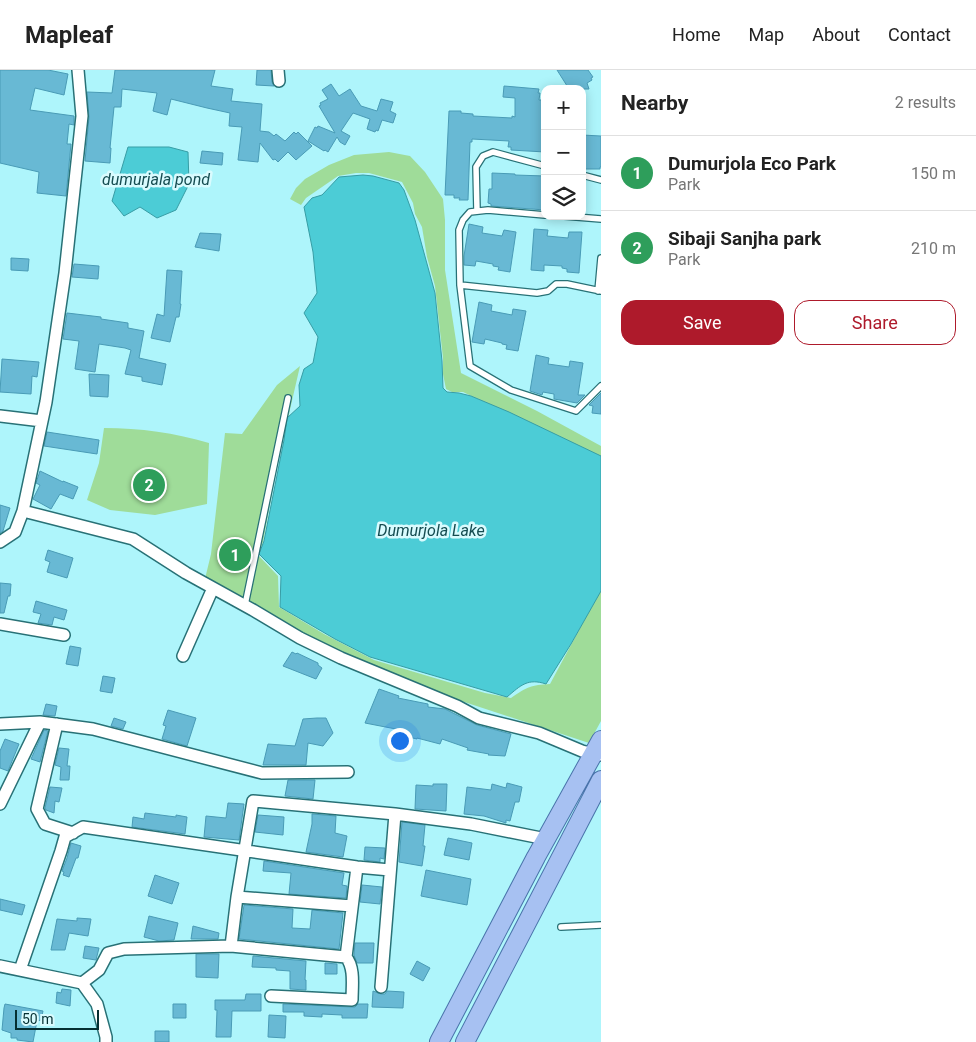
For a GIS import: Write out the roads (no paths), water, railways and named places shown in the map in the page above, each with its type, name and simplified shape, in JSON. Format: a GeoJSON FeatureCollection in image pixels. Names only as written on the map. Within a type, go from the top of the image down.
{"type":"FeatureCollection","features":[{"type":"Feature","properties":{"kind":"main road"},"geometry":{"type":"LineString","coordinates":[[439,1042],[546,839],[598,750]]}},
{"type":"Feature","properties":{"kind":"main road"},"geometry":{"type":"LineString","coordinates":[[465,1042],[600,783]]}},
{"type":"Feature","properties":{"kind":"street"},"geometry":{"type":"LineString","coordinates":[[0,542],[15,532],[23,511],[42,421],[65,273],[80,136],[82,116],[78,70]]}},
{"type":"Feature","properties":{"kind":"street"},"geometry":{"type":"LineString","coordinates":[[0,416],[42,421]]}},
{"type":"Feature","properties":{"kind":"street"},"geometry":{"type":"LineString","coordinates":[[23,511],[133,539],[186,573],[300,638],[341,658],[457,706],[479,718],[539,733],[582,751],[598,750]]}},
{"type":"Feature","properties":{"kind":"street"},"geometry":{"type":"LineString","coordinates":[[183,656],[213,588]]}},
{"type":"Feature","properties":{"kind":"street"},"geometry":{"type":"LineString","coordinates":[[0,624],[64,635]]}},
{"type":"Feature","properties":{"kind":"street"},"geometry":{"type":"LineString","coordinates":[[0,804],[40,722]]}},
{"type":"Feature","properties":{"kind":"street"},"geometry":{"type":"LineString","coordinates":[[0,724],[40,722],[92,729],[262,773],[348,772]]}},
{"type":"Feature","properties":{"kind":"street"},"geometry":{"type":"LineString","coordinates":[[56,724],[37,809],[45,824],[73,833]]}},
{"type":"Feature","properties":{"kind":"street"},"geometry":{"type":"LineString","coordinates":[[231,946],[252,801],[395,814],[471,824],[546,839]]}},
{"type":"Feature","properties":{"kind":"street"},"geometry":{"type":"LineString","coordinates":[[381,987],[395,814]]}},
{"type":"Feature","properties":{"kind":"street"},"geometry":{"type":"LineString","coordinates":[[20,970],[66,837],[83,828],[390,870]]}},
{"type":"Feature","properties":{"kind":"street"},"geometry":{"type":"LineString","coordinates":[[271,996],[352,1000],[352,970],[350,962],[346,957],[357,866]]}},
{"type":"Feature","properties":{"kind":"street"},"geometry":{"type":"LineString","coordinates":[[237,897],[352,906]]}},
{"type":"Feature","properties":{"kind":"street"},"geometry":{"type":"LineString","coordinates":[[82,983],[98,970],[108,953],[124,949],[231,946],[346,957]]}},
{"type":"Feature","properties":{"kind":"street"},"geometry":{"type":"LineString","coordinates":[[0,966],[82,983],[97,1004],[106,1042]]}},
{"type":"Feature","properties":{"kind":"lane"},"geometry":{"type":"LineString","coordinates":[[477,211],[476,167],[483,156],[493,152],[541,165]]}},
{"type":"Feature","properties":{"kind":"lane"},"geometry":{"type":"LineString","coordinates":[[586,176],[601,180]]}},
{"type":"Feature","properties":{"kind":"lane"},"geometry":{"type":"LineString","coordinates":[[541,215],[488,210],[470,212],[463,220],[459,230],[460,285],[470,366],[511,390],[576,411],[601,386]]}},
{"type":"Feature","properties":{"kind":"lane"},"geometry":{"type":"LineString","coordinates":[[586,218],[601,219]]}},
{"type":"Feature","properties":{"kind":"lane"},"geometry":{"type":"LineString","coordinates":[[460,285],[537,293],[548,291],[556,284],[567,284],[599,291],[601,258]]}},
{"type":"Feature","properties":{"kind":"lane"},"geometry":{"type":"LineString","coordinates":[[245,605],[288,398]]}},
{"type":"Feature","properties":{"kind":"lane"},"geometry":{"type":"LineString","coordinates":[[561,927],[601,925]]}},
{"type":"Feature","properties":{"kind":"water","name":"dumurjala pond"},"geometry":{"type":"Polygon","coordinates":[[[128,147],[169,147],[188,152],[189,184],[176,210],[157,218],[140,207],[124,216],[112,201],[128,147]]]}},
{"type":"Feature","properties":{"kind":"water","name":"Dumurjola Lake"},"geometry":{"type":"Polygon","coordinates":[[[363,175],[399,183],[404,190],[415,220],[435,293],[443,388],[447,392],[471,396],[509,412],[601,456],[601,591],[546,684],[529,682],[516,689],[507,697],[370,657],[335,639],[280,607],[281,576],[259,554],[264,541],[287,418],[300,406],[299,385],[304,369],[313,363],[318,337],[304,313],[317,293],[313,252],[304,207],[312,198],[322,195],[339,177],[363,175]]]}},
{"type":"Feature","properties":{"kind":"place","name":"Sibaji Sanjha park"},"geometry":{"type":"Point","coordinates":[149,485]}},
{"type":"Feature","properties":{"kind":"place","name":"Dumurjola Eco Park"},"geometry":{"type":"Point","coordinates":[235,555]}}]}
